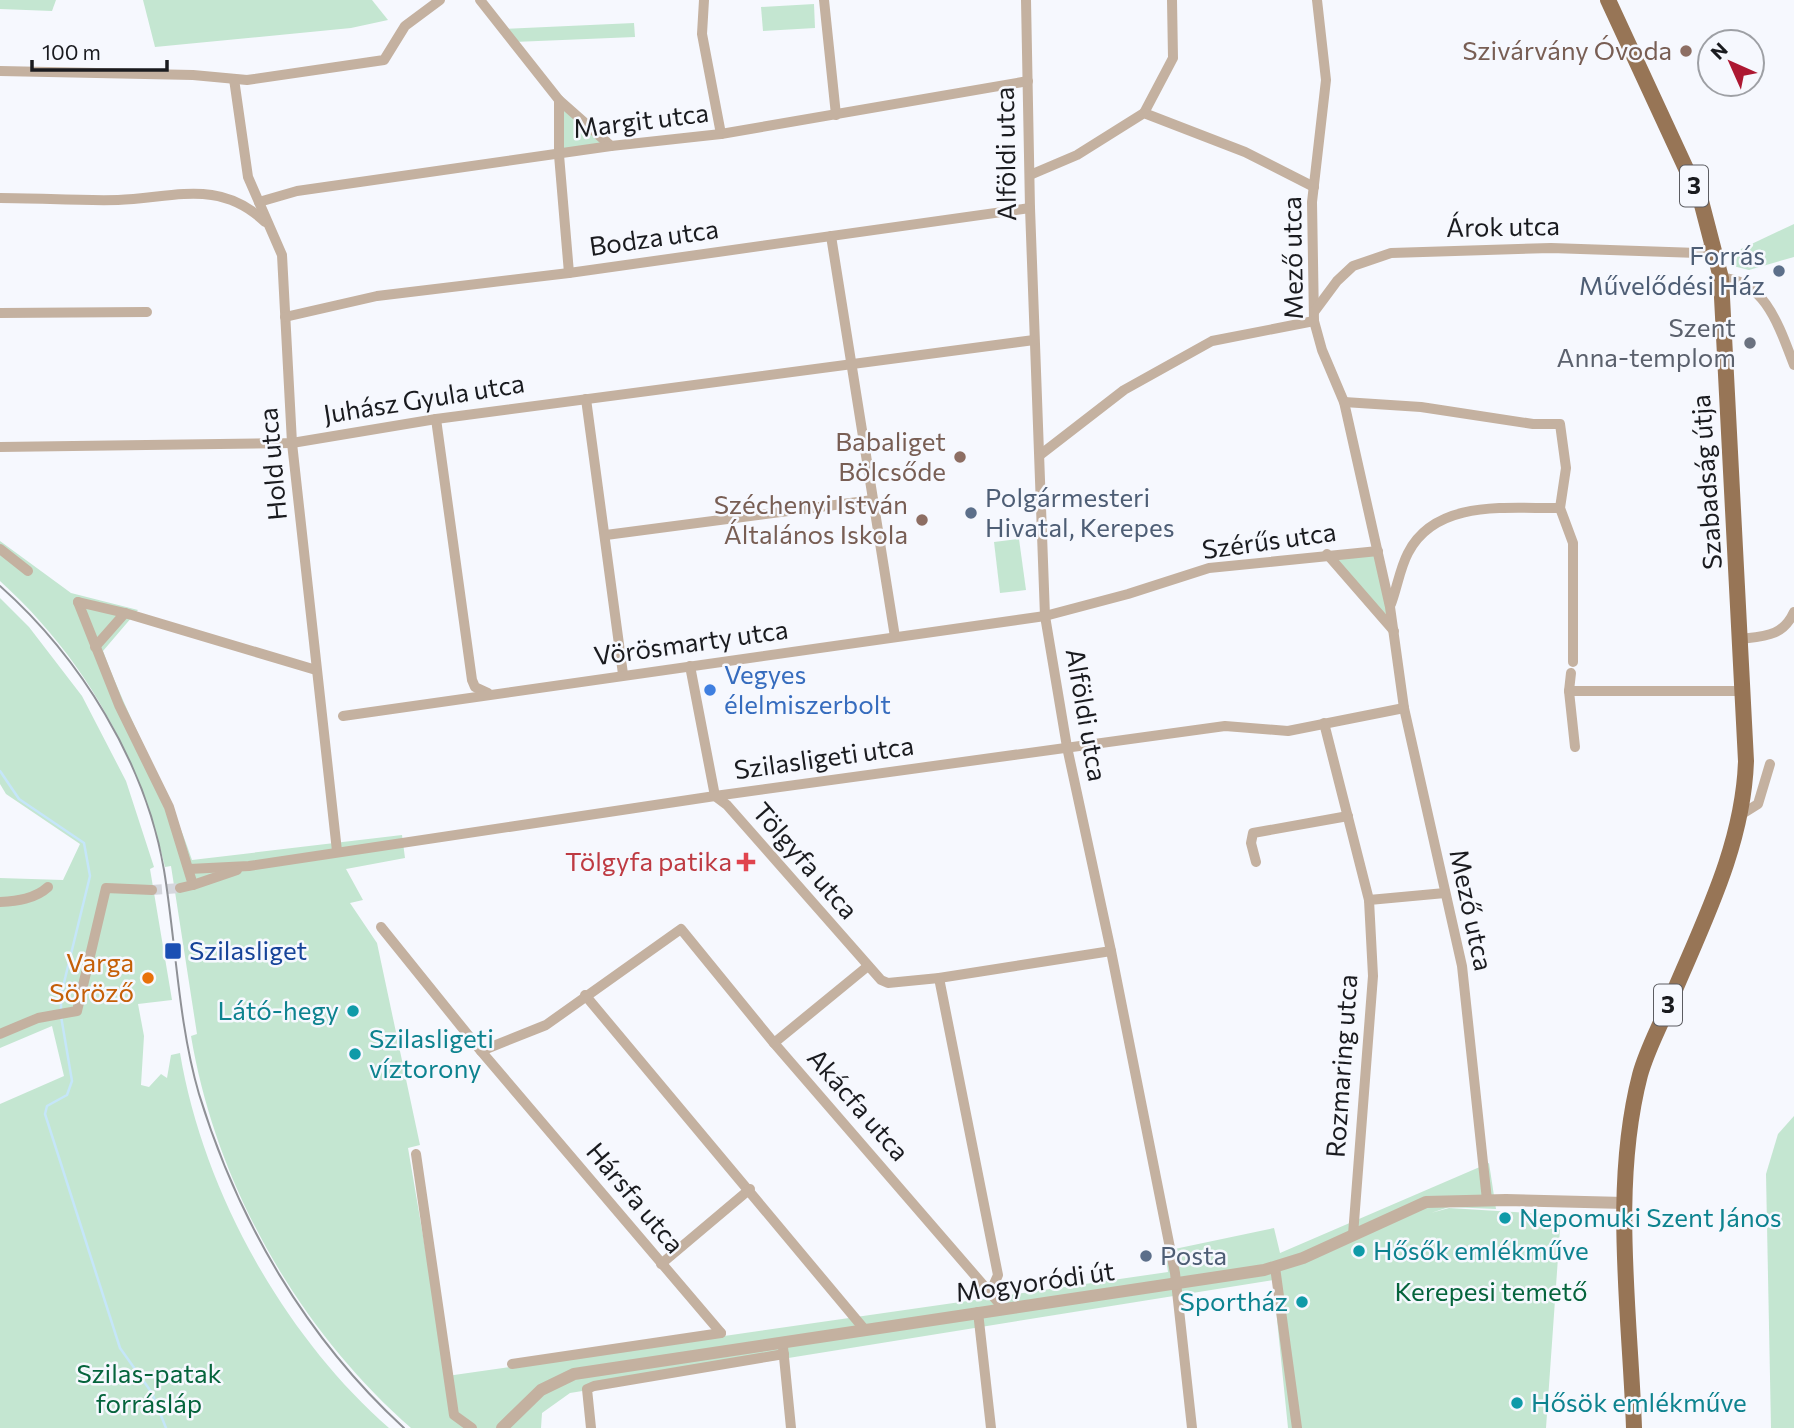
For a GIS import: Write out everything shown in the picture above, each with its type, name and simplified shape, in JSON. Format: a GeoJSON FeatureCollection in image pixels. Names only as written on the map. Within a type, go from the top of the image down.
{"type":"FeatureCollection","features":[{"type":"Feature","properties":{"kind":"main road","name":"Szabadság útja"},"geometry":{"type":"LineString","coordinates":[[1608,0],[1701,201],[1721,278],[1746,761],[1742,814],[1736,841],[1641,1072],[1627,1133],[1625,1202],[1634,1428]]}},
{"type":"Feature","properties":{"kind":"street"},"geometry":{"type":"LineString","coordinates":[[0,71],[193,75],[234,79],[384,60],[405,26],[439,0]]}},
{"type":"Feature","properties":{"kind":"street"},"geometry":{"type":"LineString","coordinates":[[480,0],[559,100],[611,146]]}},
{"type":"Feature","properties":{"kind":"street"},"geometry":{"type":"LineString","coordinates":[[704,0],[702,34],[721,134]]}},
{"type":"Feature","properties":{"kind":"street"},"geometry":{"type":"LineString","coordinates":[[824,0],[836,115]]}},
{"type":"Feature","properties":{"kind":"street","name":"Alföldi utca"},"geometry":{"type":"LineString","coordinates":[[1026,0],[1034,340],[1045,616],[1067,747],[1111,950],[1177,1283],[1192,1428]]}},
{"type":"Feature","properties":{"kind":"street"},"geometry":{"type":"LineString","coordinates":[[1030,175],[1077,155],[1144,113],[1172,58],[1172,0]]}},
{"type":"Feature","properties":{"kind":"street","name":"Mező utca"},"geometry":{"type":"LineString","coordinates":[[1317,0],[1326,80],[1314,187],[1314,316],[1322,351],[1344,402],[1378,551],[1394,631],[1404,708],[1462,966],[1487,1200]]}},
{"type":"Feature","properties":{"kind":"street","name":"Hold utca"},"geometry":{"type":"LineString","coordinates":[[234,79],[248,177],[282,255],[292,443],[337,851]]}},
{"type":"Feature","properties":{"kind":"street","name":"Margit utca"},"geometry":{"type":"LineString","coordinates":[[259,202],[297,191],[611,146],[721,134],[1028,81]]}},
{"type":"Feature","properties":{"kind":"street"},"geometry":{"type":"LineString","coordinates":[[559,100],[559,155],[569,273]]}},
{"type":"Feature","properties":{"kind":"street"},"geometry":{"type":"LineString","coordinates":[[1144,113],[1245,152],[1314,187]]}},
{"type":"Feature","properties":{"kind":"street"},"geometry":{"type":"LineString","coordinates":[[0,198],[119,200],[192,191],[246,205],[270,226]]}},
{"type":"Feature","properties":{"kind":"street","name":"Bodza utca"},"geometry":{"type":"LineString","coordinates":[[285,317],[377,296],[569,273],[1030,208]]}},
{"type":"Feature","properties":{"kind":"street"},"geometry":{"type":"LineString","coordinates":[[831,236],[895,637]]}},
{"type":"Feature","properties":{"kind":"street","name":"Árok utca"},"geometry":{"type":"LineString","coordinates":[[1314,316],[1337,281],[1353,266],[1391,253],[1551,248],[1698,253],[1714,244]]}},
{"type":"Feature","properties":{"kind":"street"},"geometry":{"type":"LineString","coordinates":[[1721,278],[1742,280],[1761,296],[1794,365]]}},
{"type":"Feature","properties":{"kind":"street"},"geometry":{"type":"LineString","coordinates":[[0,313],[147,312]]}},
{"type":"Feature","properties":{"kind":"street"},"geometry":{"type":"LineString","coordinates":[[1040,455],[1124,390],[1212,341],[1314,316]]}},
{"type":"Feature","properties":{"kind":"street","name":"Juhász Gyula utca"},"geometry":{"type":"LineString","coordinates":[[0,447],[292,443],[436,419],[1034,340]]}},
{"type":"Feature","properties":{"kind":"street"},"geometry":{"type":"LineString","coordinates":[[586,399],[623,674]]}},
{"type":"Feature","properties":{"kind":"street"},"geometry":{"type":"LineString","coordinates":[[1344,402],[1421,407],[1533,424],[1560,424],[1566,468],[1560,509],[1573,543],[1572,668],[1569,691],[1575,747]]}},
{"type":"Feature","properties":{"kind":"street"},"geometry":{"type":"LineString","coordinates":[[436,419],[472,680],[474,687],[491,694]]}},
{"type":"Feature","properties":{"kind":"street"},"geometry":{"type":"LineString","coordinates":[[606,535],[873,500]]}},
{"type":"Feature","properties":{"kind":"street"},"geometry":{"type":"LineString","coordinates":[[1390,607],[1408,552],[1424,533],[1441,521],[1471,509],[1560,509]]}},
{"type":"Feature","properties":{"kind":"street"},"geometry":{"type":"LineString","coordinates":[[0,550],[28,571]]}},
{"type":"Feature","properties":{"kind":"street","name":"Szérűs utca"},"geometry":{"type":"LineString","coordinates":[[1045,616],[1128,594],[1209,568],[1327,554],[1378,551]]}},
{"type":"Feature","properties":{"kind":"street"},"geometry":{"type":"LineString","coordinates":[[1327,554],[1394,631]]}},
{"type":"Feature","properties":{"kind":"street"},"geometry":{"type":"LineString","coordinates":[[193,885],[169,807],[119,705],[78,602],[125,613],[316,670]]}},
{"type":"Feature","properties":{"kind":"street"},"geometry":{"type":"LineString","coordinates":[[1741,639],[1780,632],[1787,626],[1794,612]]}},
{"type":"Feature","properties":{"kind":"street"},"geometry":{"type":"LineString","coordinates":[[95,647],[125,613]]}},
{"type":"Feature","properties":{"kind":"street","name":"Vörösmarty utca"},"geometry":{"type":"LineString","coordinates":[[343,716],[1045,616]]}},
{"type":"Feature","properties":{"kind":"street","name":"Tölgyfa utca"},"geometry":{"type":"LineString","coordinates":[[690,666],[715,796],[727,805],[868,966],[888,983],[939,978],[1111,950]]}},
{"type":"Feature","properties":{"kind":"street"},"geometry":{"type":"LineString","coordinates":[[1569,691],[1744,691]]}},
{"type":"Feature","properties":{"kind":"street","name":"Szilasligeti utca"},"geometry":{"type":"LineString","coordinates":[[189,869],[249,866],[715,796],[1225,726],[1275,732],[1404,708]]}},
{"type":"Feature","properties":{"kind":"street","name":"Rozmaring utca"},"geometry":{"type":"LineString","coordinates":[[1324,723],[1369,900],[1373,976],[1353,1235]]}},
{"type":"Feature","properties":{"kind":"street","name":"Szabadság útja"},"geometry":{"type":"LineString","coordinates":[[1742,814],[1758,804],[1770,764]]}},
{"type":"Feature","properties":{"kind":"street"},"geometry":{"type":"LineString","coordinates":[[1256,862],[1251,844],[1253,833],[1348,816]]}},
{"type":"Feature","properties":{"kind":"street","name":"Szilasligeti utca"},"geometry":{"type":"LineString","coordinates":[[180,888],[249,866]]}},
{"type":"Feature","properties":{"kind":"street"},"geometry":{"type":"LineString","coordinates":[[0,902],[22,900],[38,895],[48,887]]}},
{"type":"Feature","properties":{"kind":"street"},"geometry":{"type":"LineString","coordinates":[[0,1034],[61,1013],[77,1011],[106,888],[152,890]]}},
{"type":"Feature","properties":{"kind":"street"},"geometry":{"type":"LineString","coordinates":[[1369,900],[1445,893]]}},
{"type":"Feature","properties":{"kind":"street","name":"Hársfa utca"},"geometry":{"type":"LineString","coordinates":[[381,927],[481,1051],[721,1333],[512,1364]]}},
{"type":"Feature","properties":{"kind":"street","name":"Akácfa utca"},"geometry":{"type":"LineString","coordinates":[[585,995],[681,929],[774,1043],[1004,1309]]}},
{"type":"Feature","properties":{"kind":"street"},"geometry":{"type":"LineString","coordinates":[[774,1043],[868,966]]}},
{"type":"Feature","properties":{"kind":"street"},"geometry":{"type":"LineString","coordinates":[[939,978],[998,1275],[990,1293]]}},
{"type":"Feature","properties":{"kind":"street"},"geometry":{"type":"LineString","coordinates":[[481,1051],[546,1025],[585,995],[750,1189],[865,1330]]}},
{"type":"Feature","properties":{"kind":"street"},"geometry":{"type":"LineString","coordinates":[[416,1154],[454,1415],[472,1428]]}},
{"type":"Feature","properties":{"kind":"street"},"geometry":{"type":"LineString","coordinates":[[661,1264],[750,1189]]}},
{"type":"Feature","properties":{"kind":"street","name":"Mogyoródi út"},"geometry":{"type":"LineString","coordinates":[[591,1428],[587,1389],[594,1386],[784,1349],[865,1330],[1275,1267],[1426,1202],[1625,1202]]}},
{"type":"Feature","properties":{"kind":"street"},"geometry":{"type":"LineString","coordinates":[[1275,1267],[1297,1428]]}},
{"type":"Feature","properties":{"kind":"street"},"geometry":{"type":"LineString","coordinates":[[978,1312],[991,1428]]}},
{"type":"Feature","properties":{"kind":"street"},"geometry":{"type":"LineString","coordinates":[[784,1349],[791,1428]]}},
{"type":"Feature","properties":{"kind":"street","name":"Mogyoródi út"},"geometry":{"type":"LineString","coordinates":[[502,1428],[541,1390],[574,1374],[784,1349]]}},
{"type":"Feature","properties":{"kind":"green space"},"geometry":{"type":"Polygon","coordinates":[[[0,0],[56,0],[52,11],[0,9],[0,0]]]}},
{"type":"Feature","properties":{"kind":"green space"},"geometry":{"type":"Polygon","coordinates":[[[143,0],[372,0],[388,20],[351,28],[155,47],[143,0]]]}},
{"type":"Feature","properties":{"kind":"green space"},"geometry":{"type":"Polygon","coordinates":[[[814,4],[815,28],[763,31],[761,7],[814,4]]]}},
{"type":"Feature","properties":{"kind":"green space"},"geometry":{"type":"Polygon","coordinates":[[[634,23],[635,37],[514,42],[503,29],[634,23]]]}},
{"type":"Feature","properties":{"kind":"green space"},"geometry":{"type":"Polygon","coordinates":[[[559,100],[611,146],[559,155],[559,100]]]}},
{"type":"Feature","properties":{"kind":"green space"},"geometry":{"type":"Polygon","coordinates":[[[1794,224],[1794,257],[1749,270],[1733,266],[1741,249],[1794,224]]]}},
{"type":"Feature","properties":{"kind":"green space"},"geometry":{"type":"Polygon","coordinates":[[[1019,539],[1026,590],[1000,593],[994,542],[1019,539]]]}},
{"type":"Feature","properties":{"kind":"green space","name":"Kerepesi temető"},"geometry":{"type":"Polygon","coordinates":[[[0,541],[71,593],[138,610],[103,651],[172,807],[192,860],[402,835],[405,858],[346,869],[363,900],[350,903],[377,943],[420,1145],[408,1148],[447,1376],[1168,1272],[1165,1251],[1274,1228],[1280,1253],[1489,1163],[1496,1209],[1449,1207],[1431,1213],[1449,1208],[1561,1215],[1546,1428],[1288,1428],[1273,1280],[570,1393],[542,1413],[541,1428],[411,1428],[370,1389],[332,1346],[298,1300],[268,1251],[242,1199],[220,1146],[203,1092],[191,1036],[197,1034],[171,866],[165,867],[140,786],[105,711],[58,643],[0,581],[0,541]]]}},
{"type":"Feature","properties":{"kind":"green space"},"geometry":{"type":"Polygon","coordinates":[[[1378,551],[1394,631],[1327,554],[1378,551]]]}},
{"type":"Feature","properties":{"kind":"green space","name":"Szilas-patak forrásláp"},"geometry":{"type":"Polygon","coordinates":[[[0,598],[29,627],[82,696],[126,781],[154,867],[150,869],[172,1000],[138,1004],[144,1036],[141,1085],[149,1087],[161,1074],[167,1078],[171,1055],[180,1053],[191,1105],[208,1157],[254,1258],[315,1350],[351,1391],[389,1428],[0,1428],[0,1104],[64,1076],[52,1026],[0,1048],[0,878],[63,880],[80,844],[6,794],[0,784],[0,598]]]}},
{"type":"Feature","properties":{"kind":"green space"},"geometry":{"type":"Polygon","coordinates":[[[1794,1116],[1794,1428],[1771,1428],[1766,1174],[1778,1134],[1794,1116]]]}},
{"type":"Feature","properties":{"kind":"waterway"},"geometry":{"type":"LineString","coordinates":[[0,771],[19,799],[84,843],[90,876],[61,995],[61,1009]]}},
{"type":"Feature","properties":{"kind":"waterway"},"geometry":{"type":"LineString","coordinates":[[61,1016],[72,1081],[67,1095],[47,1106],[45,1114],[120,1348],[152,1393],[166,1428]]}},
{"type":"Feature","properties":{"kind":"tunnel"},"geometry":{"type":"LineString","coordinates":[[152,890],[180,888]]}},
{"type":"Feature","properties":{"kind":"tram line"},"geometry":{"type":"LineString","coordinates":[[0,586],[57,645],[82,679],[105,714],[142,790],[164,870],[192,1067],[215,1141],[255,1232],[279,1275],[336,1356],[404,1428]]}},
{"type":"Feature","properties":{"kind":"place","name":"Szivárvány Óvoda"},"geometry":{"type":"Point","coordinates":[1686,51]}},
{"type":"Feature","properties":{"kind":"place","name":"Forrás Művelődési Ház"},"geometry":{"type":"Point","coordinates":[1779,271]}},
{"type":"Feature","properties":{"kind":"place","name":"Szent Anna-templom"},"geometry":{"type":"Point","coordinates":[1750,343]}},
{"type":"Feature","properties":{"kind":"place","name":"Babaliget Bölcsőde"},"geometry":{"type":"Point","coordinates":[960,457]}},
{"type":"Feature","properties":{"kind":"place","name":"Polgármesteri Hivatal, Kerepes"},"geometry":{"type":"Point","coordinates":[971,513]}},
{"type":"Feature","properties":{"kind":"place","name":"Széchenyi István Általános Iskola"},"geometry":{"type":"Point","coordinates":[922,520]}},
{"type":"Feature","properties":{"kind":"place","name":"Vegyes élelmiszerbolt"},"geometry":{"type":"Point","coordinates":[710,690]}},
{"type":"Feature","properties":{"kind":"place","name":"Tölgyfa patika"},"geometry":{"type":"Point","coordinates":[746,862]}},
{"type":"Feature","properties":{"kind":"place","name":"Szilasliget"},"geometry":{"type":"Point","coordinates":[173,951]}},
{"type":"Feature","properties":{"kind":"place","name":"Varga Söröző"},"geometry":{"type":"Point","coordinates":[148,978]}},
{"type":"Feature","properties":{"kind":"place","name":"Látó-hegy"},"geometry":{"type":"Point","coordinates":[353,1011]}},
{"type":"Feature","properties":{"kind":"place","name":"Szilasligeti víztorony"},"geometry":{"type":"Point","coordinates":[355,1054]}},
{"type":"Feature","properties":{"kind":"place","name":"Nepomuki Szent János"},"geometry":{"type":"Point","coordinates":[1505,1218]}},
{"type":"Feature","properties":{"kind":"place","name":"Hősők emlékműve"},"geometry":{"type":"Point","coordinates":[1359,1251]}},
{"type":"Feature","properties":{"kind":"place","name":"Posta"},"geometry":{"type":"Point","coordinates":[1146,1256]}},
{"type":"Feature","properties":{"kind":"place","name":"Sportház"},"geometry":{"type":"Point","coordinates":[1302,1302]}},
{"type":"Feature","properties":{"kind":"place","name":"Hősök emlékműve"},"geometry":{"type":"Point","coordinates":[1517,1403]}}]}
